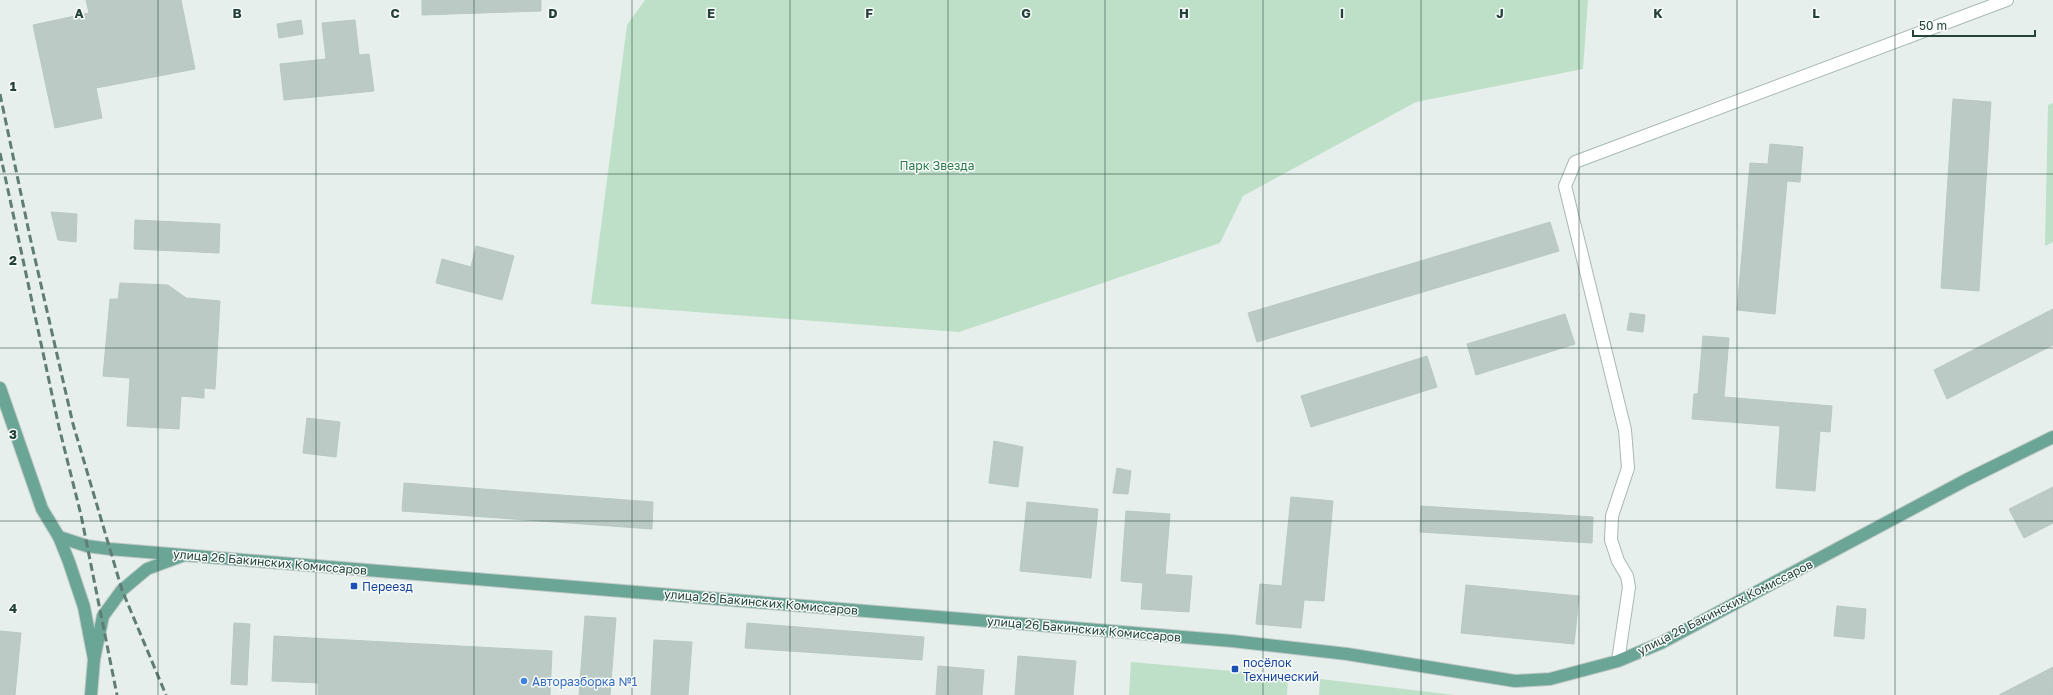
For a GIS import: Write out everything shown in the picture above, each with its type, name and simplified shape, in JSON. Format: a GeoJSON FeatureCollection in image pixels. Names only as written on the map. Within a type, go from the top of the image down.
{"type":"FeatureCollection","features":[{"type":"Feature","properties":{"kind":"main road"},"geometry":{"type":"LineString","coordinates":[[0,388],[42,509],[59,537],[84,607],[94,659]]}},
{"type":"Feature","properties":{"kind":"main road","name":"улица 26 Бакинских Комиссаров"},"geometry":{"type":"LineString","coordinates":[[59,537],[87,546],[110,549],[1232,641],[1339,653],[1515,681],[1550,679],[1618,661],[1661,642],[1966,480],[2053,437]]}},
{"type":"Feature","properties":{"kind":"main road"},"geometry":{"type":"LineString","coordinates":[[91,695],[94,659],[103,616],[122,590],[147,569],[187,555]]}},
{"type":"Feature","properties":{"kind":"street"},"geometry":{"type":"LineString","coordinates":[[1618,661],[1629,587],[1627,576],[1618,561],[1611,540],[1612,516],[1628,468],[1625,430],[1565,186],[1575,162],[2007,0]]}},
{"type":"Feature","properties":{"kind":"green space","name":"Парк Звезда"},"geometry":{"type":"Polygon","coordinates":[[[645,0],[1588,0],[1583,69],[1416,102],[1243,196],[1220,243],[959,332],[591,304],[627,25],[645,0]]]}},
{"type":"Feature","properties":{"kind":"green space"},"geometry":{"type":"Polygon","coordinates":[[[2053,103],[2053,242],[2045,246],[2048,105],[2053,103]]]}},
{"type":"Feature","properties":{"kind":"green space"},"geometry":{"type":"Polygon","coordinates":[[[1131,662],[1288,676],[1287,695],[1129,695],[1131,662]]]}},
{"type":"Feature","properties":{"kind":"green space"},"geometry":{"type":"Polygon","coordinates":[[[1320,679],[1455,695],[1319,695],[1320,679]]]}},
{"type":"Feature","properties":{"kind":"building"},"geometry":{"type":"Polygon","coordinates":[[[86,0],[181,0],[195,69],[96,88],[102,118],[55,128],[33,25],[89,13],[86,0]]]}},
{"type":"Feature","properties":{"kind":"building"},"geometry":{"type":"Polygon","coordinates":[[[422,0],[541,0],[541,11],[422,15],[422,0]]]}},
{"type":"Feature","properties":{"kind":"building"},"geometry":{"type":"Polygon","coordinates":[[[301,20],[303,34],[279,38],[277,24],[301,20]]]}},
{"type":"Feature","properties":{"kind":"building"},"geometry":{"type":"Polygon","coordinates":[[[355,20],[359,55],[369,54],[374,91],[284,100],[280,64],[326,59],[322,23],[355,20]]]}},
{"type":"Feature","properties":{"kind":"building"},"geometry":{"type":"Polygon","coordinates":[[[1953,99],[1991,102],[1979,291],[1941,288],[1953,99]]]}},
{"type":"Feature","properties":{"kind":"building"},"geometry":{"type":"Polygon","coordinates":[[[1770,144],[1803,147],[1800,182],[1787,181],[1775,314],[1737,310],[1750,163],[1768,164],[1770,144]]]}},
{"type":"Feature","properties":{"kind":"building"},"geometry":{"type":"Polygon","coordinates":[[[51,212],[77,214],[76,242],[58,240],[51,212]]]}},
{"type":"Feature","properties":{"kind":"building"},"geometry":{"type":"Polygon","coordinates":[[[135,220],[220,224],[219,253],[134,249],[135,220]]]}},
{"type":"Feature","properties":{"kind":"building"},"geometry":{"type":"Polygon","coordinates":[[[1550,222],[1559,251],[1257,342],[1248,313],[1550,222]]]}},
{"type":"Feature","properties":{"kind":"building"},"geometry":{"type":"Polygon","coordinates":[[[476,246],[514,256],[502,300],[436,283],[442,259],[471,267],[476,246]]]}},
{"type":"Feature","properties":{"kind":"building"},"geometry":{"type":"Polygon","coordinates":[[[120,283],[168,285],[186,298],[220,301],[215,389],[204,388],[204,398],[181,396],[179,429],[127,426],[130,378],[103,376],[110,299],[118,299],[120,283]]]}},
{"type":"Feature","properties":{"kind":"building"},"geometry":{"type":"Polygon","coordinates":[[[2053,309],[2053,345],[1947,399],[1934,370],[2053,309]]]}},
{"type":"Feature","properties":{"kind":"building"},"geometry":{"type":"Polygon","coordinates":[[[1630,313],[1645,315],[1643,332],[1627,330],[1630,313]]]}},
{"type":"Feature","properties":{"kind":"building"},"geometry":{"type":"Polygon","coordinates":[[[1565,314],[1575,344],[1476,375],[1467,344],[1565,314]]]}},
{"type":"Feature","properties":{"kind":"building"},"geometry":{"type":"Polygon","coordinates":[[[1703,336],[1729,338],[1724,397],[1832,406],[1830,432],[1820,431],[1815,491],[1776,488],[1780,426],[1692,419],[1694,394],[1698,394],[1703,336]]]}},
{"type":"Feature","properties":{"kind":"building"},"geometry":{"type":"Polygon","coordinates":[[[1427,356],[1437,387],[1311,427],[1301,396],[1427,356]]]}},
{"type":"Feature","properties":{"kind":"building"},"geometry":{"type":"Polygon","coordinates":[[[307,418],[340,422],[336,457],[303,453],[307,418]]]}},
{"type":"Feature","properties":{"kind":"building"},"geometry":{"type":"Polygon","coordinates":[[[994,441],[1023,447],[1018,487],[989,483],[994,441]]]}},
{"type":"Feature","properties":{"kind":"building"},"geometry":{"type":"Polygon","coordinates":[[[1117,468],[1131,471],[1128,494],[1113,493],[1117,468]]]}},
{"type":"Feature","properties":{"kind":"building"},"geometry":{"type":"Polygon","coordinates":[[[404,483],[653,502],[652,529],[402,511],[404,483]]]}},
{"type":"Feature","properties":{"kind":"building"},"geometry":{"type":"Polygon","coordinates":[[[2053,487],[2053,523],[2024,538],[2009,509],[2053,487]]]}},
{"type":"Feature","properties":{"kind":"building"},"geometry":{"type":"Polygon","coordinates":[[[1291,497],[1333,501],[1324,601],[1304,600],[1301,628],[1256,624],[1260,584],[1282,586],[1291,497]]]}},
{"type":"Feature","properties":{"kind":"building"},"geometry":{"type":"Polygon","coordinates":[[[1027,502],[1098,509],[1091,578],[1020,571],[1027,502]]]}},
{"type":"Feature","properties":{"kind":"building"},"geometry":{"type":"Polygon","coordinates":[[[1421,506],[1593,517],[1592,543],[1420,532],[1421,506]]]}},
{"type":"Feature","properties":{"kind":"building"},"geometry":{"type":"Polygon","coordinates":[[[1126,511],[1170,514],[1165,574],[1192,576],[1189,612],[1141,609],[1143,583],[1121,581],[1126,511]]]}},
{"type":"Feature","properties":{"kind":"building"},"geometry":{"type":"Polygon","coordinates":[[[1466,585],[1579,596],[1574,644],[1461,633],[1466,585]]]}},
{"type":"Feature","properties":{"kind":"building"},"geometry":{"type":"Polygon","coordinates":[[[1837,606],[1866,609],[1864,639],[1834,636],[1837,606]]]}},
{"type":"Feature","properties":{"kind":"building"},"geometry":{"type":"Polygon","coordinates":[[[585,616],[616,618],[610,695],[579,695],[585,616]]]}},
{"type":"Feature","properties":{"kind":"building"},"geometry":{"type":"Polygon","coordinates":[[[234,623],[250,624],[247,685],[231,684],[234,623]]]}},
{"type":"Feature","properties":{"kind":"building"},"geometry":{"type":"Polygon","coordinates":[[[747,623],[924,637],[922,660],[745,648],[747,623]]]}},
{"type":"Feature","properties":{"kind":"building"},"geometry":{"type":"Polygon","coordinates":[[[0,631],[21,633],[15,695],[0,695],[0,631]]]}},
{"type":"Feature","properties":{"kind":"building"},"geometry":{"type":"Polygon","coordinates":[[[274,636],[552,651],[550,695],[318,695],[318,683],[272,681],[274,636]]]}},
{"type":"Feature","properties":{"kind":"building"},"geometry":{"type":"Polygon","coordinates":[[[654,640],[692,642],[688,695],[651,695],[654,640]]]}},
{"type":"Feature","properties":{"kind":"building"},"geometry":{"type":"Polygon","coordinates":[[[1018,656],[1076,661],[1073,695],[1015,695],[1018,656]]]}},
{"type":"Feature","properties":{"kind":"building"},"geometry":{"type":"Polygon","coordinates":[[[938,666],[984,670],[982,695],[936,695],[938,666]]]}},
{"type":"Feature","properties":{"kind":"building"},"geometry":{"type":"Polygon","coordinates":[[[2053,667],[2053,695],[1999,695],[2053,667]]]}},
{"type":"Feature","properties":{"kind":"railway"},"geometry":{"type":"LineString","coordinates":[[0,94],[30,237],[73,424],[122,590],[166,695]]}},
{"type":"Feature","properties":{"kind":"railway"},"geometry":{"type":"LineString","coordinates":[[0,153],[59,427],[81,515],[117,695]]}},
{"type":"Feature","properties":{"kind":"place","name":"Переезд"},"geometry":{"type":"Point","coordinates":[354,586]}},
{"type":"Feature","properties":{"kind":"place","name":"посёлок Технический"},"geometry":{"type":"Point","coordinates":[1235,669]}},
{"type":"Feature","properties":{"kind":"place","name":"Авторазборка №1"},"geometry":{"type":"Point","coordinates":[524,681]}}]}
